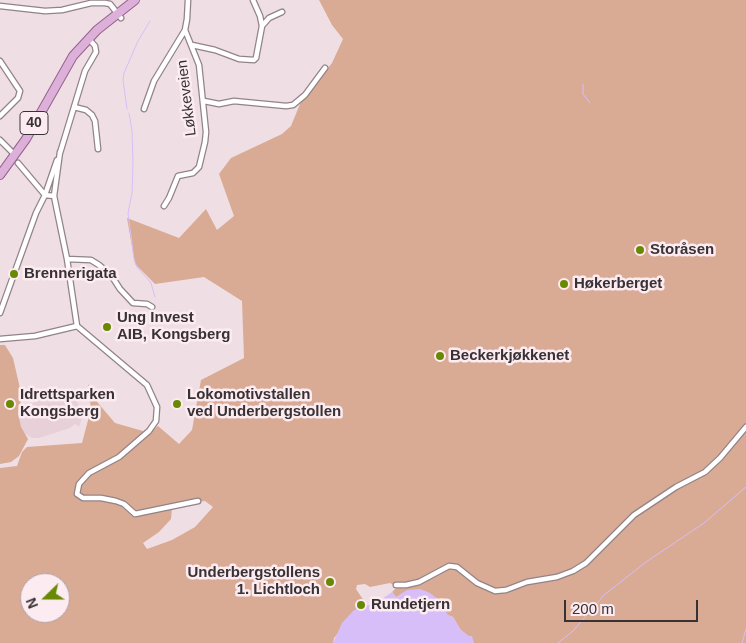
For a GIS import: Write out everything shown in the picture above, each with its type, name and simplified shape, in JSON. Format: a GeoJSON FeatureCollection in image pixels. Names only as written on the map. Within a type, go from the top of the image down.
{"type":"FeatureCollection","features":[{"type":"Feature","properties":{"kind":"main road","name":"40"},"geometry":{"type":"LineString","coordinates":[[119,16],[135,0]]}},
{"type":"Feature","properties":{"kind":"main road","name":"40"},"geometry":{"type":"LineString","coordinates":[[0,174],[16,159],[73,56],[119,16],[141,0]]}},
{"type":"Feature","properties":{"kind":"street"},"geometry":{"type":"LineString","coordinates":[[144,109],[154,82],[185,30],[188,0]]}},
{"type":"Feature","properties":{"kind":"street"},"geometry":{"type":"LineString","coordinates":[[192,45],[215,50],[232,57],[254,60],[256,58],[261,28],[260,16],[253,0]]}},
{"type":"Feature","properties":{"kind":"street"},"geometry":{"type":"LineString","coordinates":[[0,6],[45,11],[62,10],[91,2],[110,2],[119,16]]}},
{"type":"Feature","properties":{"kind":"street"},"geometry":{"type":"LineString","coordinates":[[261,28],[269,18],[282,12]]}},
{"type":"Feature","properties":{"kind":"street","name":"Løkkeveien"},"geometry":{"type":"LineString","coordinates":[[164,206],[178,176],[193,173],[199,167],[203,155],[206,132],[199,65],[185,30]]}},
{"type":"Feature","properties":{"kind":"street"},"geometry":{"type":"LineString","coordinates":[[0,313],[60,152],[84,71],[96,52],[95,46],[90,40]]}},
{"type":"Feature","properties":{"kind":"street"},"geometry":{"type":"LineString","coordinates":[[0,62],[20,91],[18,98],[0,116]]}},
{"type":"Feature","properties":{"kind":"street"},"geometry":{"type":"LineString","coordinates":[[204,101],[219,104],[234,101],[293,105],[305,95],[325,68]]}},
{"type":"Feature","properties":{"kind":"street"},"geometry":{"type":"LineString","coordinates":[[74,107],[86,110],[92,115],[95,121],[98,149]]}},
{"type":"Feature","properties":{"kind":"street"},"geometry":{"type":"LineString","coordinates":[[0,140],[45,195],[54,196]]}},
{"type":"Feature","properties":{"kind":"street"},"geometry":{"type":"LineString","coordinates":[[60,152],[54,196],[67,259],[77,326],[147,384],[157,407],[154,425],[138,442],[119,457],[96,468],[83,479],[79,484],[77,494],[83,498],[101,498],[116,501],[124,504],[136,514],[198,501]]}},
{"type":"Feature","properties":{"kind":"street"},"geometry":{"type":"LineString","coordinates":[[67,259],[91,260],[99,264],[111,275],[120,290],[133,303],[147,304],[152,307]]}},
{"type":"Feature","properties":{"kind":"street"},"geometry":{"type":"LineString","coordinates":[[0,339],[35,336],[77,326]]}},
{"type":"Feature","properties":{"kind":"street"},"geometry":{"type":"LineString","coordinates":[[396,585],[419,582],[449,566],[457,567],[477,583],[495,591],[506,590],[527,582],[557,577],[574,571],[634,515],[676,487],[705,472],[720,458],[746,427]]}},
{"type":"Feature","properties":{"kind":"shaded area"},"geometry":{"type":"Polygon","coordinates":[[[319,0],[746,0],[746,643],[474,643],[460,629],[453,617],[396,597],[392,592],[397,587],[390,583],[370,587],[365,584],[357,585],[356,589],[366,604],[361,606],[334,638],[333,643],[0,643],[0,468],[17,466],[22,452],[27,447],[82,443],[91,409],[88,384],[98,403],[115,423],[150,433],[158,426],[179,444],[192,430],[201,380],[244,358],[242,301],[204,277],[155,284],[135,264],[127,218],[179,238],[206,209],[217,230],[234,216],[219,174],[231,158],[282,134],[291,126],[300,104],[332,63],[343,39],[332,25],[319,0]],[[205,501],[180,504],[172,508],[171,519],[159,532],[143,543],[147,549],[172,540],[195,527],[213,507],[205,501]]]}},
{"type":"Feature","properties":{"kind":"shaded area","name":"Idrettsparken Kongsberg"},"geometry":{"type":"Polygon","coordinates":[[[0,345],[5,345],[13,358],[22,397],[18,412],[21,427],[28,439],[19,456],[11,462],[0,464],[0,345]]]}},
{"type":"Feature","properties":{"kind":"shaded area"},"geometry":{"type":"Polygon","coordinates":[[[68,390],[74,390],[82,418],[79,427],[75,424],[70,428],[39,438],[32,438],[21,431],[19,411],[22,407],[68,390]]]}},
{"type":"Feature","properties":{"kind":"shaded area","name":"Rundetjern"},"geometry":{"type":"Polygon","coordinates":[[[420,589],[430,593],[439,600],[448,615],[453,617],[460,629],[469,636],[472,636],[474,643],[333,643],[342,623],[353,611],[361,606],[375,604],[392,592],[396,597],[407,590],[420,589]]]}},
{"type":"Feature","properties":{"kind":"waterway"},"geometry":{"type":"LineString","coordinates":[[127,109],[123,80],[124,73],[138,41],[150,21]]}},
{"type":"Feature","properties":{"kind":"waterway"},"geometry":{"type":"LineString","coordinates":[[583,84],[583,94],[590,103]]}},
{"type":"Feature","properties":{"kind":"waterway"},"geometry":{"type":"LineString","coordinates":[[129,113],[132,131],[133,162],[132,193],[128,213],[134,259],[137,267],[151,283],[155,297]]}},
{"type":"Feature","properties":{"kind":"waterway"},"geometry":{"type":"LineString","coordinates":[[558,643],[573,631],[604,595],[646,562],[704,523],[746,487]]}},
{"type":"Feature","properties":{"kind":"waterway"},"geometry":{"type":"LineString","coordinates":[[742,643],[746,629]]}},
{"type":"Feature","properties":{"kind":"place","name":"Storåsen"},"geometry":{"type":"Point","coordinates":[640,250]}},
{"type":"Feature","properties":{"kind":"place","name":"Brennerigata"},"geometry":{"type":"Point","coordinates":[14,274]}},
{"type":"Feature","properties":{"kind":"place","name":"Høkerberget"},"geometry":{"type":"Point","coordinates":[564,284]}},
{"type":"Feature","properties":{"kind":"place","name":"Ung Invest AIB, Kongsberg"},"geometry":{"type":"Point","coordinates":[107,327]}},
{"type":"Feature","properties":{"kind":"place","name":"Beckerkjøkkenet"},"geometry":{"type":"Point","coordinates":[440,356]}},
{"type":"Feature","properties":{"kind":"place","name":"Idrettsparken Kongsberg"},"geometry":{"type":"Point","coordinates":[10,404]}},
{"type":"Feature","properties":{"kind":"place","name":"Lokomotivstallen ved Underbergstollen"},"geometry":{"type":"Point","coordinates":[177,404]}},
{"type":"Feature","properties":{"kind":"place","name":"Underbergstollens 1. Lichtloch"},"geometry":{"type":"Point","coordinates":[330,582]}},
{"type":"Feature","properties":{"kind":"place","name":"Rundetjern"},"geometry":{"type":"Point","coordinates":[361,605]}}]}
